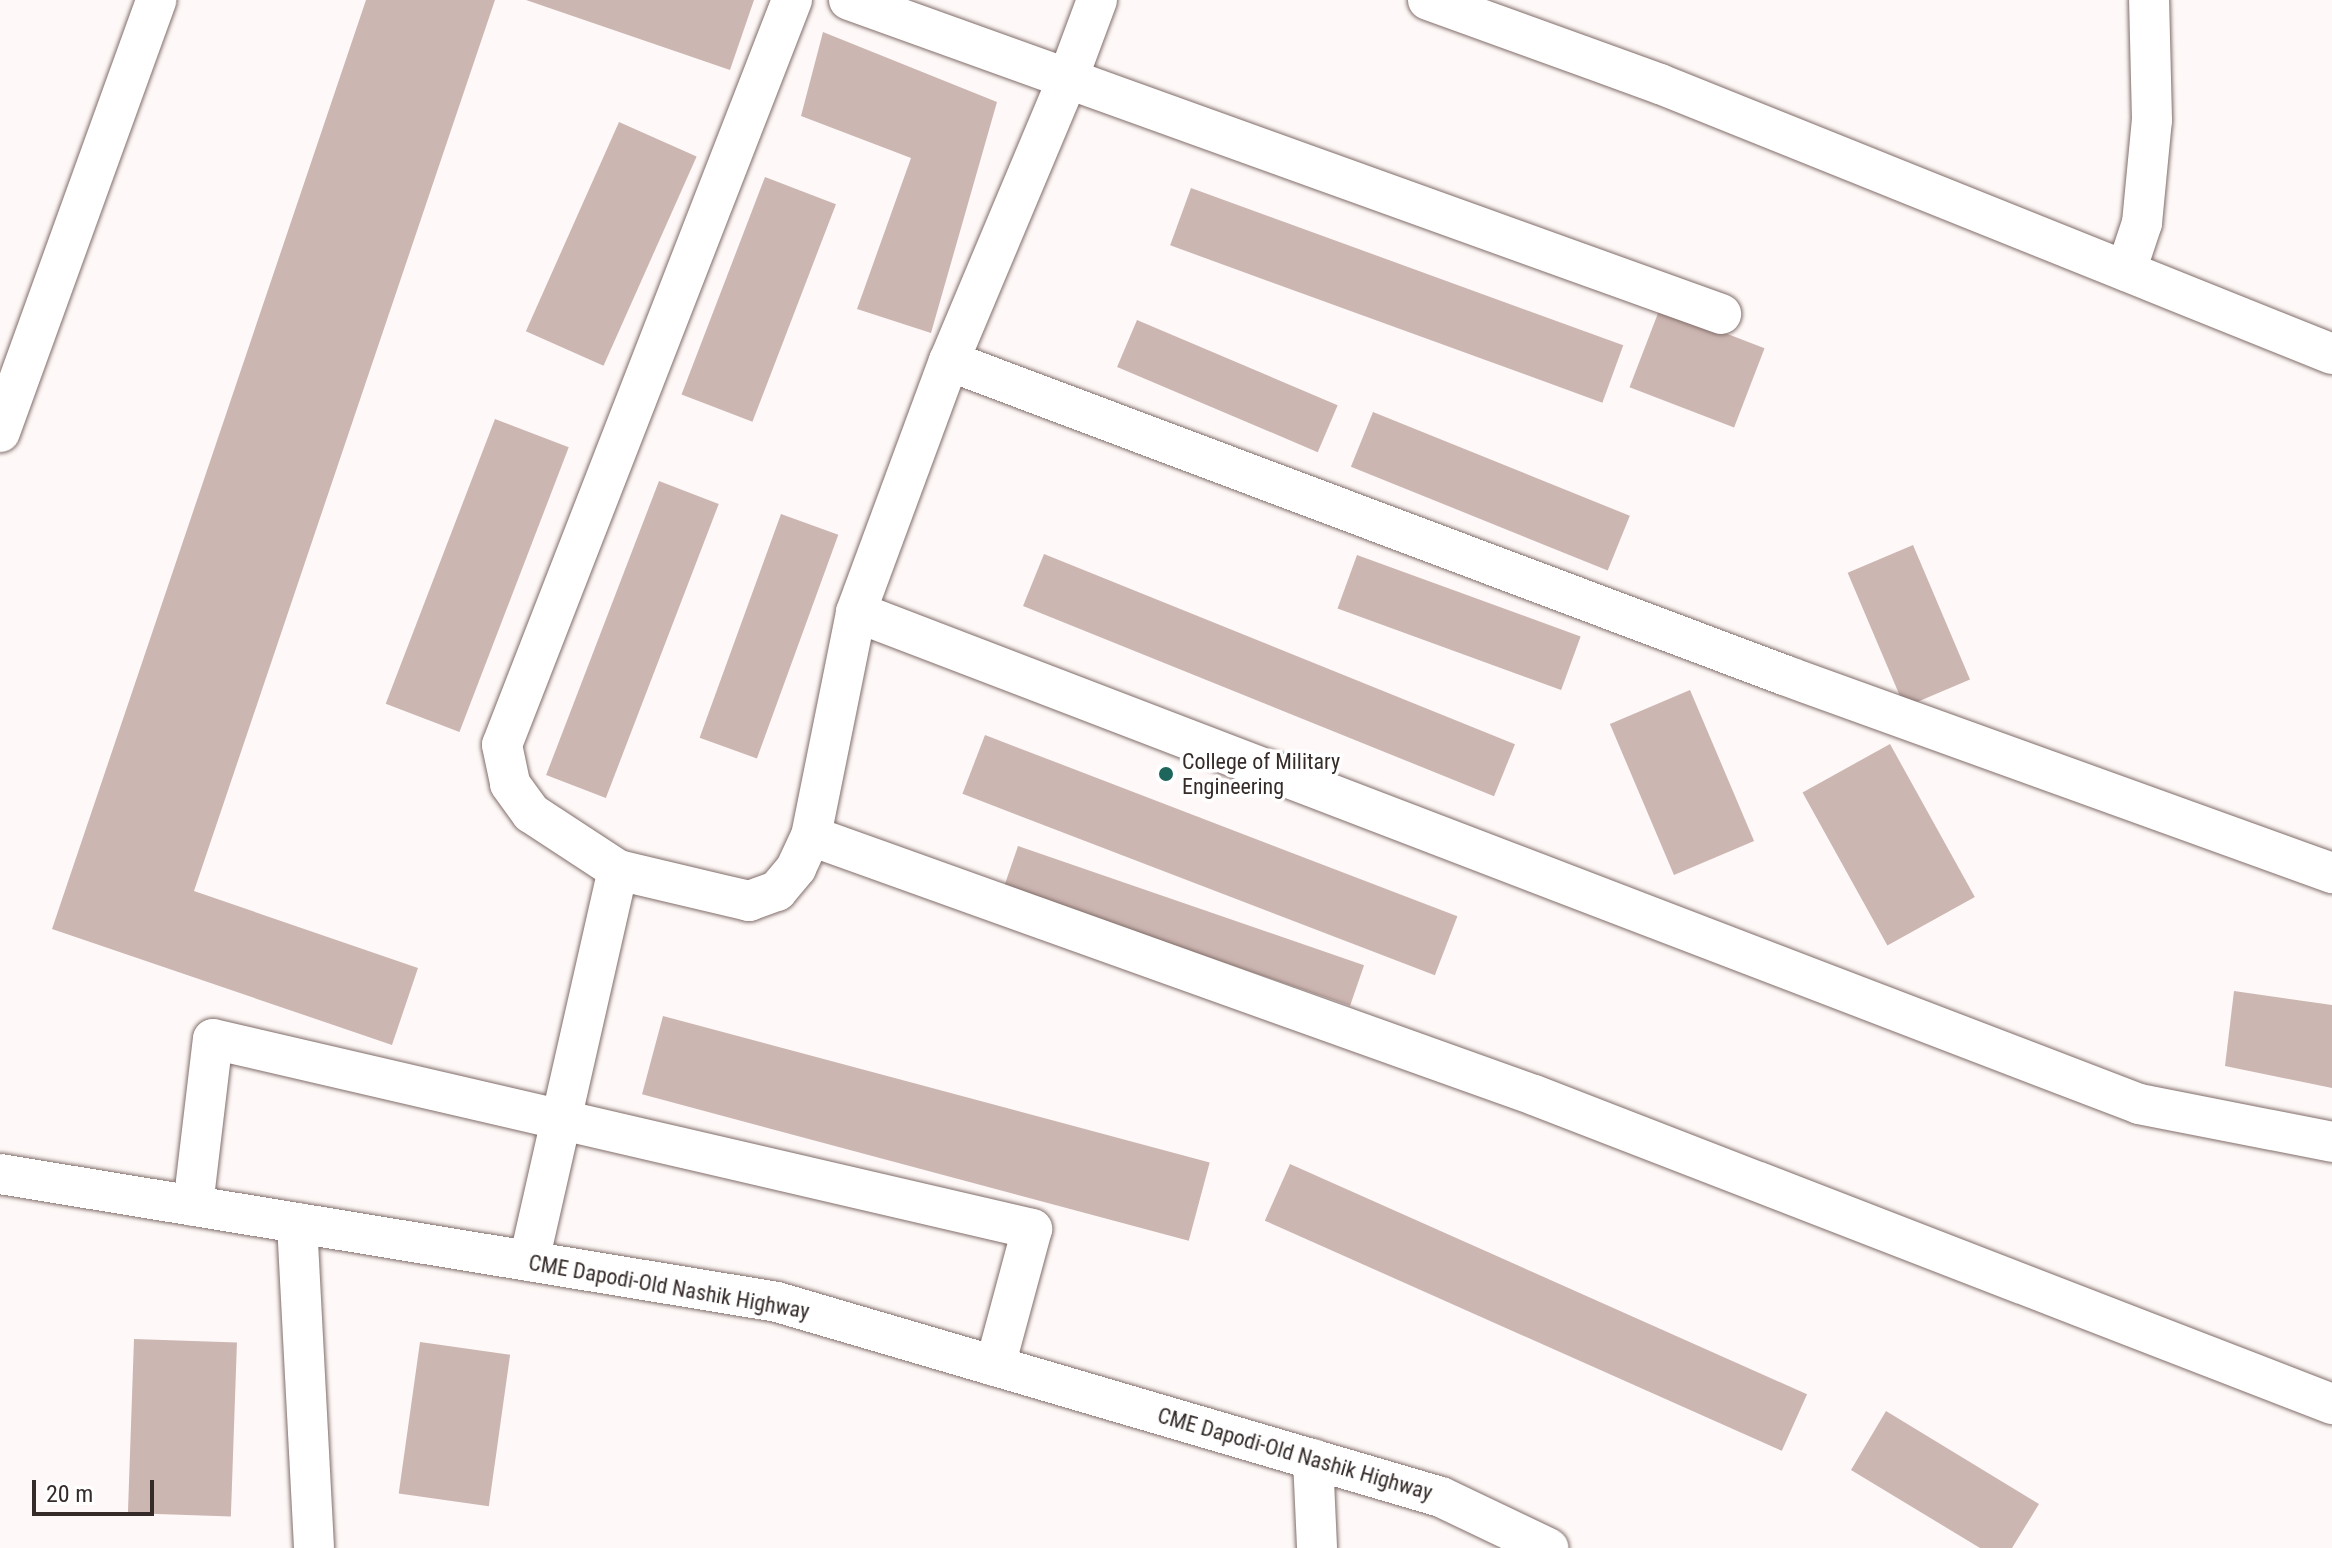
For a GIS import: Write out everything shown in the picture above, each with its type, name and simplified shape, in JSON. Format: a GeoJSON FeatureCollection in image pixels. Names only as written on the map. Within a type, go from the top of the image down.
{"type":"FeatureCollection","features":[{"type":"Feature","properties":{"kind":"lane"},"geometry":{"type":"LineString","coordinates":[[0,432],[156,0]]}},
{"type":"Feature","properties":{"kind":"lane"},"geometry":{"type":"LineString","coordinates":[[792,0],[502,745],[510,784],[531,813],[618,870],[749,901],[777,891],[796,868],[811,836],[856,612],[949,361],[1068,78],[1097,0]]}},
{"type":"Feature","properties":{"kind":"lane"},"geometry":{"type":"LineString","coordinates":[[849,0],[1721,314]]}},
{"type":"Feature","properties":{"kind":"lane"},"geometry":{"type":"LineString","coordinates":[[1428,0],[1660,84],[2332,354]]}},
{"type":"Feature","properties":{"kind":"lane"},"geometry":{"type":"LineString","coordinates":[[2126,271],[2142,223],[2152,120],[2149,0]]}},
{"type":"Feature","properties":{"kind":"lane"},"geometry":{"type":"LineString","coordinates":[[949,361],[1784,675],[2332,873]]}},
{"type":"Feature","properties":{"kind":"lane"},"geometry":{"type":"LineString","coordinates":[[856,612],[2139,1104],[2332,1142]]}},
{"type":"Feature","properties":{"kind":"lane"},"geometry":{"type":"LineString","coordinates":[[811,836],[1534,1095],[2332,1404]]}},
{"type":"Feature","properties":{"kind":"lane"},"geometry":{"type":"LineString","coordinates":[[529,1261],[618,870]]}},
{"type":"Feature","properties":{"kind":"lane"},"geometry":{"type":"LineString","coordinates":[[193,1206],[213,1039],[1032,1229],[995,1366]]}},
{"type":"Feature","properties":{"kind":"lane","name":"CME Dapodi-Old Nashik Highway"},"geometry":{"type":"LineString","coordinates":[[0,1174],[777,1302],[1441,1497],[1548,1548]]}},
{"type":"Feature","properties":{"kind":"lane"},"geometry":{"type":"LineString","coordinates":[[297,1223],[314,1548]]}},
{"type":"Feature","properties":{"kind":"lane"},"geometry":{"type":"LineString","coordinates":[[1313,1459],[1317,1548]]}},
{"type":"Feature","properties":{"kind":"building"},"geometry":{"type":"Polygon","coordinates":[[[366,0],[495,0],[194,891],[418,968],[392,1045],[52,929],[366,0]]]}},
{"type":"Feature","properties":{"kind":"building"},"geometry":{"type":"Polygon","coordinates":[[[526,0],[754,0],[730,70],[526,0]]]}},
{"type":"Feature","properties":{"kind":"building"},"geometry":{"type":"Polygon","coordinates":[[[823,32],[997,102],[931,333],[857,309],[911,158],[801,116],[823,32]]]}},
{"type":"Feature","properties":{"kind":"building"},"geometry":{"type":"Polygon","coordinates":[[[619,122],[697,157],[604,366],[526,331],[619,122]]]}},
{"type":"Feature","properties":{"kind":"building"},"geometry":{"type":"Polygon","coordinates":[[[765,177],[836,204],[752,422],[682,395],[765,177]]]}},
{"type":"Feature","properties":{"kind":"building"},"geometry":{"type":"Polygon","coordinates":[[[1191,188],[1623,345],[1602,403],[1170,245],[1191,188]]]}},
{"type":"Feature","properties":{"kind":"building"},"geometry":{"type":"Polygon","coordinates":[[[1660,308],[1765,348],[1734,427],[1630,387],[1660,308]]]}},
{"type":"Feature","properties":{"kind":"building"},"geometry":{"type":"Polygon","coordinates":[[[1137,320],[1338,405],[1318,452],[1117,367],[1137,320]]]}},
{"type":"Feature","properties":{"kind":"building"},"geometry":{"type":"Polygon","coordinates":[[[1373,412],[1630,516],[1608,570],[1351,467],[1373,412]]]}},
{"type":"Feature","properties":{"kind":"building"},"geometry":{"type":"Polygon","coordinates":[[[495,419],[569,447],[459,732],[386,704],[495,419]]]}},
{"type":"Feature","properties":{"kind":"building"},"geometry":{"type":"Polygon","coordinates":[[[659,481],[719,504],[606,798],[546,775],[659,481]]]}},
{"type":"Feature","properties":{"kind":"building"},"geometry":{"type":"Polygon","coordinates":[[[781,514],[838,535],[757,759],[700,738],[781,514]]]}},
{"type":"Feature","properties":{"kind":"building"},"geometry":{"type":"Polygon","coordinates":[[[1913,545],[1970,679],[1905,707],[1848,573],[1913,545]]]}},
{"type":"Feature","properties":{"kind":"building"},"geometry":{"type":"Polygon","coordinates":[[[1044,554],[1515,744],[1494,796],[1023,606],[1044,554]]]}},
{"type":"Feature","properties":{"kind":"building"},"geometry":{"type":"Polygon","coordinates":[[[1357,555],[1581,636],[1561,690],[1338,609],[1357,555]]]}},
{"type":"Feature","properties":{"kind":"building"},"geometry":{"type":"Polygon","coordinates":[[[1690,690],[1754,841],[1674,875],[1610,724],[1690,690]]]}},
{"type":"Feature","properties":{"kind":"building"},"geometry":{"type":"Polygon","coordinates":[[[985,735],[1457,916],[1435,975],[962,794],[985,735]]]}},
{"type":"Feature","properties":{"kind":"building"},"geometry":{"type":"Polygon","coordinates":[[[1890,744],[1975,897],[1887,946],[1803,792],[1890,744]]]}},
{"type":"Feature","properties":{"kind":"building"},"geometry":{"type":"Polygon","coordinates":[[[1018,846],[1364,965],[1350,1006],[1004,887],[1018,846]]]}},
{"type":"Feature","properties":{"kind":"building"},"geometry":{"type":"Polygon","coordinates":[[[2234,991],[2332,1005],[2332,1088],[2225,1066],[2234,991]]]}},
{"type":"Feature","properties":{"kind":"building"},"geometry":{"type":"Polygon","coordinates":[[[663,1016],[1210,1162],[1189,1241],[642,1094],[663,1016]]]}},
{"type":"Feature","properties":{"kind":"building"},"geometry":{"type":"Polygon","coordinates":[[[1290,1164],[1807,1394],[1782,1451],[1265,1221],[1290,1164]]]}},
{"type":"Feature","properties":{"kind":"building"},"geometry":{"type":"Polygon","coordinates":[[[134,1339],[237,1343],[231,1516],[128,1513],[134,1339]]]}},
{"type":"Feature","properties":{"kind":"building"},"geometry":{"type":"Polygon","coordinates":[[[420,1342],[510,1355],[489,1506],[399,1494],[420,1342]]]}},
{"type":"Feature","properties":{"kind":"building"},"geometry":{"type":"Polygon","coordinates":[[[1886,1411],[2039,1504],[2012,1548],[1980,1548],[1851,1470],[1886,1411]]]}},
{"type":"Feature","properties":{"kind":"place","name":"College of Military Engineering"},"geometry":{"type":"Point","coordinates":[1166,774]}}]}
